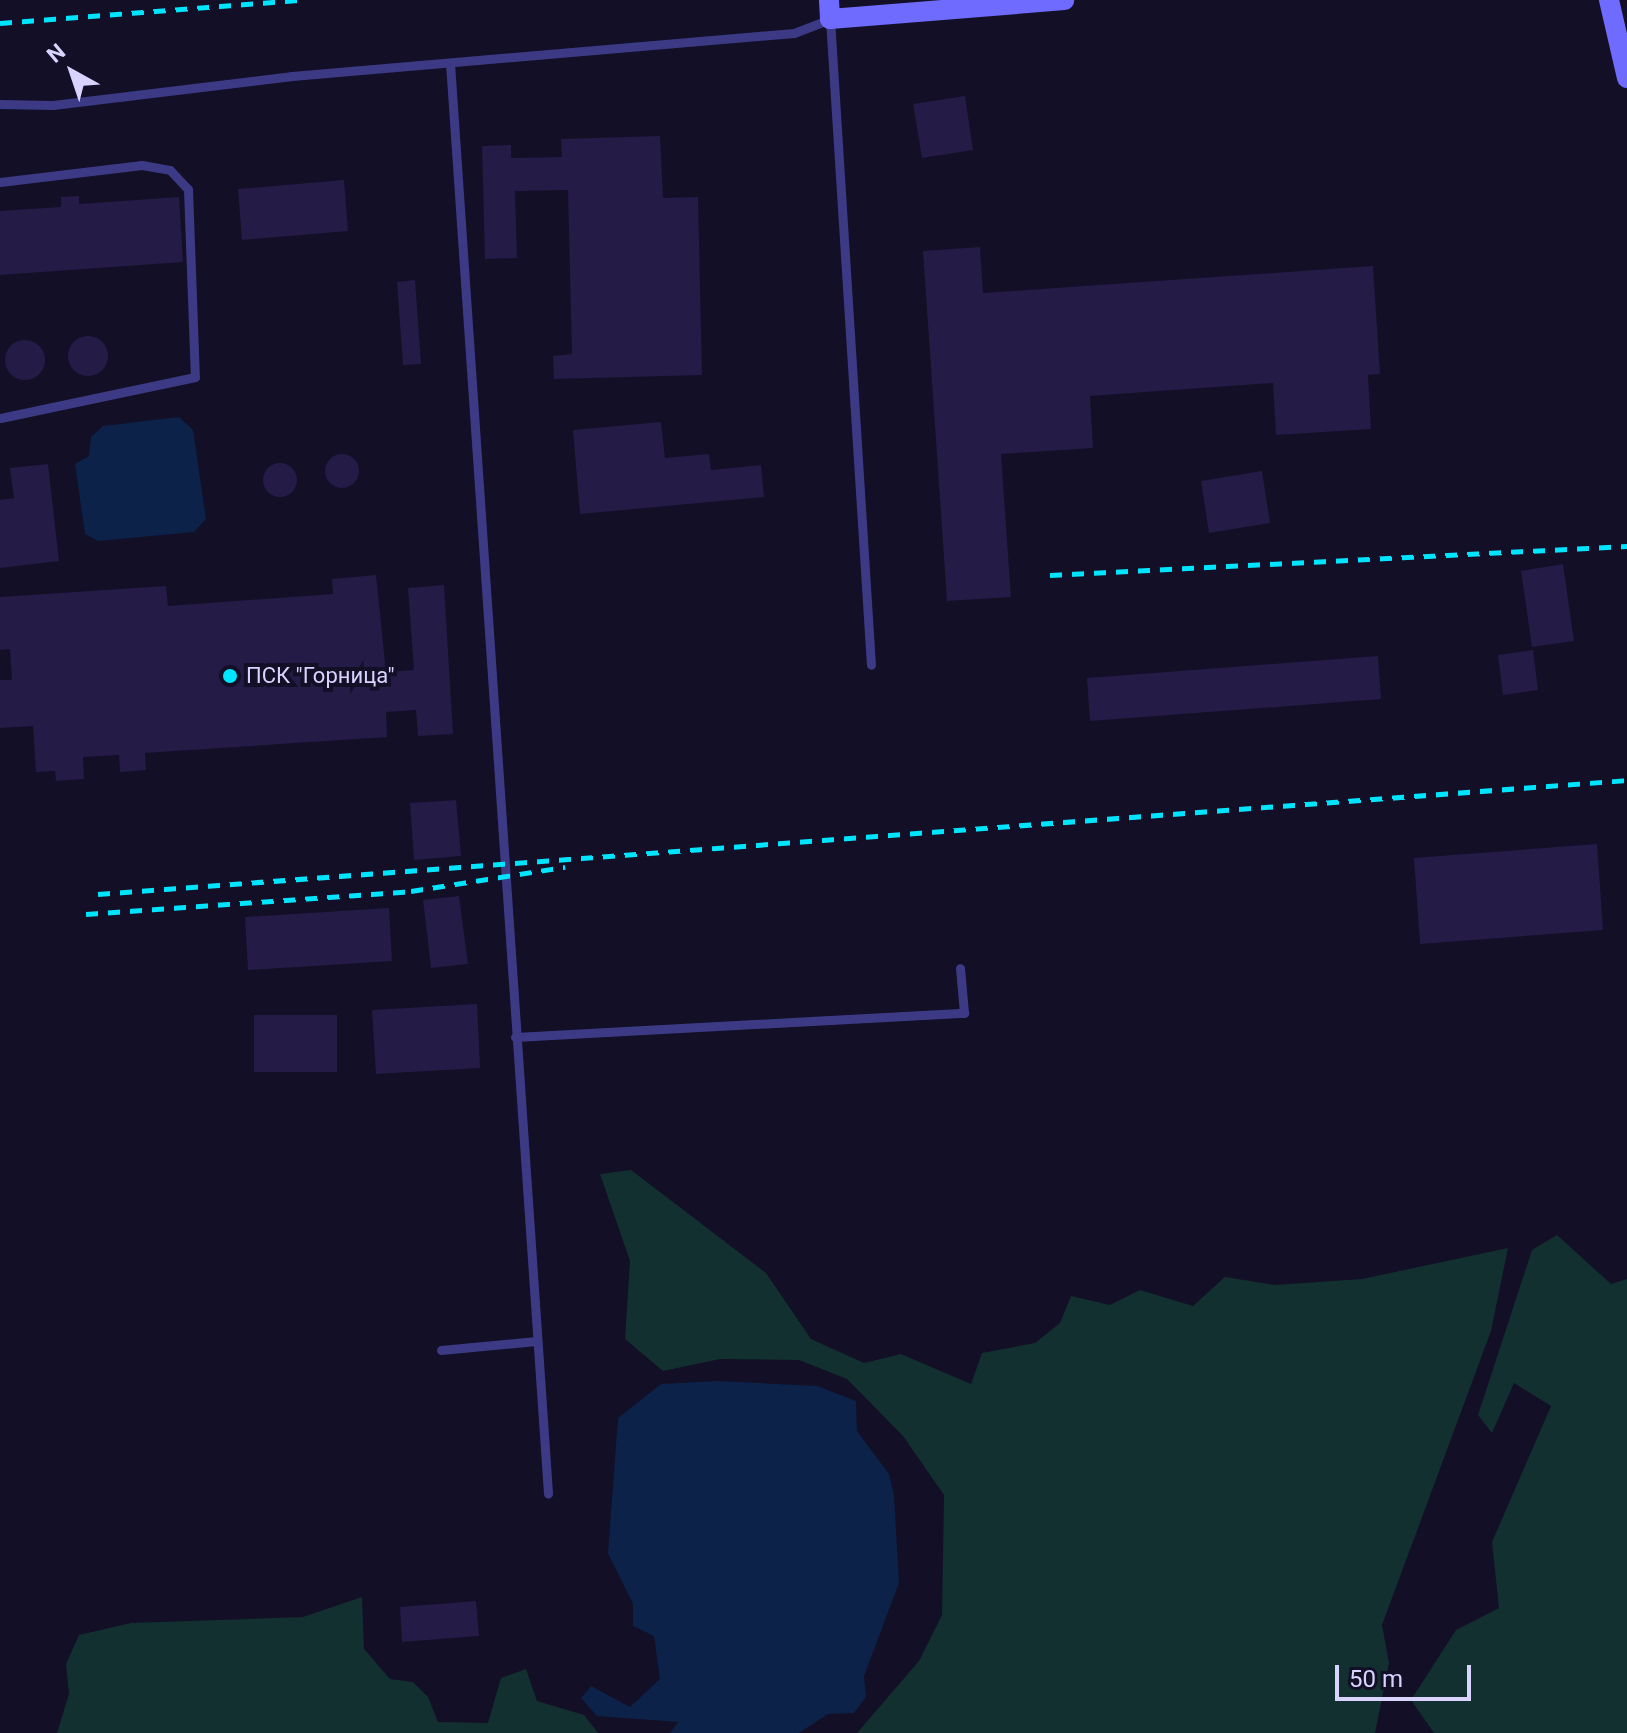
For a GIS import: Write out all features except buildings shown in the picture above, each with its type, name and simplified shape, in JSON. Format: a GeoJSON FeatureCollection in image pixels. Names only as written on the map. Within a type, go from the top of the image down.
{"type":"FeatureCollection","features":[{"type":"Feature","properties":{"kind":"street"},"geometry":{"type":"LineString","coordinates":[[830,9],[1064,0]]}},
{"type":"Feature","properties":{"kind":"street"},"geometry":{"type":"LineString","coordinates":[[1609,0],[1627,78]]}},
{"type":"Feature","properties":{"kind":"lane"},"geometry":{"type":"LineString","coordinates":[[0,104],[53,105],[450,63],[794,33],[830,9]]}},
{"type":"Feature","properties":{"kind":"lane"},"geometry":{"type":"LineString","coordinates":[[830,9],[871,665]]}},
{"type":"Feature","properties":{"kind":"lane"},"geometry":{"type":"LineString","coordinates":[[450,63],[548,1494]]}},
{"type":"Feature","properties":{"kind":"lane"},"geometry":{"type":"LineString","coordinates":[[0,182],[142,165],[170,170],[188,189],[195,377],[0,418]]}},
{"type":"Feature","properties":{"kind":"lane"},"geometry":{"type":"LineString","coordinates":[[515,1037],[964,1013],[960,968]]}},
{"type":"Feature","properties":{"kind":"lane"},"geometry":{"type":"LineString","coordinates":[[441,1350],[537,1341]]}},
{"type":"Feature","properties":{"kind":"green space"},"geometry":{"type":"Polygon","coordinates":[[[631,1170],[766,1273],[811,1339],[864,1363],[901,1354],[971,1384],[982,1353],[1035,1343],[1060,1323],[1071,1296],[1110,1305],[1140,1290],[1193,1306],[1225,1277],[1275,1285],[1362,1279],[1508,1248],[1491,1331],[1382,1625],[1389,1663],[1375,1733],[857,1733],[919,1661],[942,1615],[944,1495],[903,1436],[847,1379],[799,1360],[720,1359],[663,1371],[625,1339],[630,1261],[600,1174],[631,1170]]]}},
{"type":"Feature","properties":{"kind":"green space"},"geometry":{"type":"Polygon","coordinates":[[[1557,1235],[1611,1284],[1627,1279],[1627,1733],[1434,1733],[1411,1700],[1456,1630],[1499,1608],[1492,1542],[1551,1406],[1514,1383],[1492,1433],[1478,1415],[1532,1250],[1557,1235]]]}},
{"type":"Feature","properties":{"kind":"green space"},"geometry":{"type":"Polygon","coordinates":[[[362,1597],[364,1649],[390,1679],[413,1682],[428,1697],[438,1722],[488,1723],[501,1678],[526,1669],[537,1701],[584,1715],[598,1733],[57,1733],[69,1694],[66,1664],[79,1635],[131,1623],[303,1617],[362,1597]]]}},
{"type":"Feature","properties":{"kind":"water"},"geometry":{"type":"Polygon","coordinates":[[[179,417],[193,430],[206,519],[194,532],[98,541],[85,534],[75,464],[89,456],[91,437],[103,426],[179,417]]]}},
{"type":"Feature","properties":{"kind":"water"},"geometry":{"type":"Polygon","coordinates":[[[717,1381],[817,1386],[856,1401],[857,1431],[889,1474],[894,1495],[899,1583],[864,1676],[866,1697],[854,1713],[828,1714],[799,1733],[670,1733],[678,1722],[597,1716],[581,1698],[591,1686],[630,1707],[660,1679],[654,1636],[633,1626],[633,1604],[608,1553],[618,1418],[661,1384],[717,1381]]]}},
{"type":"Feature","properties":{"kind":"railway"},"geometry":{"type":"LineString","coordinates":[[0,23],[298,0]]}},
{"type":"Feature","properties":{"kind":"railway"},"geometry":{"type":"LineString","coordinates":[[1050,575],[1627,546]]}},
{"type":"Feature","properties":{"kind":"railway"},"geometry":{"type":"LineString","coordinates":[[98,894],[1627,780]]}},
{"type":"Feature","properties":{"kind":"railway"},"geometry":{"type":"LineString","coordinates":[[86,914],[411,891],[565,867]]}},
{"type":"Feature","properties":{"kind":"place","name":"ПСК \"Горница\""},"geometry":{"type":"Point","coordinates":[230,676]}}]}
